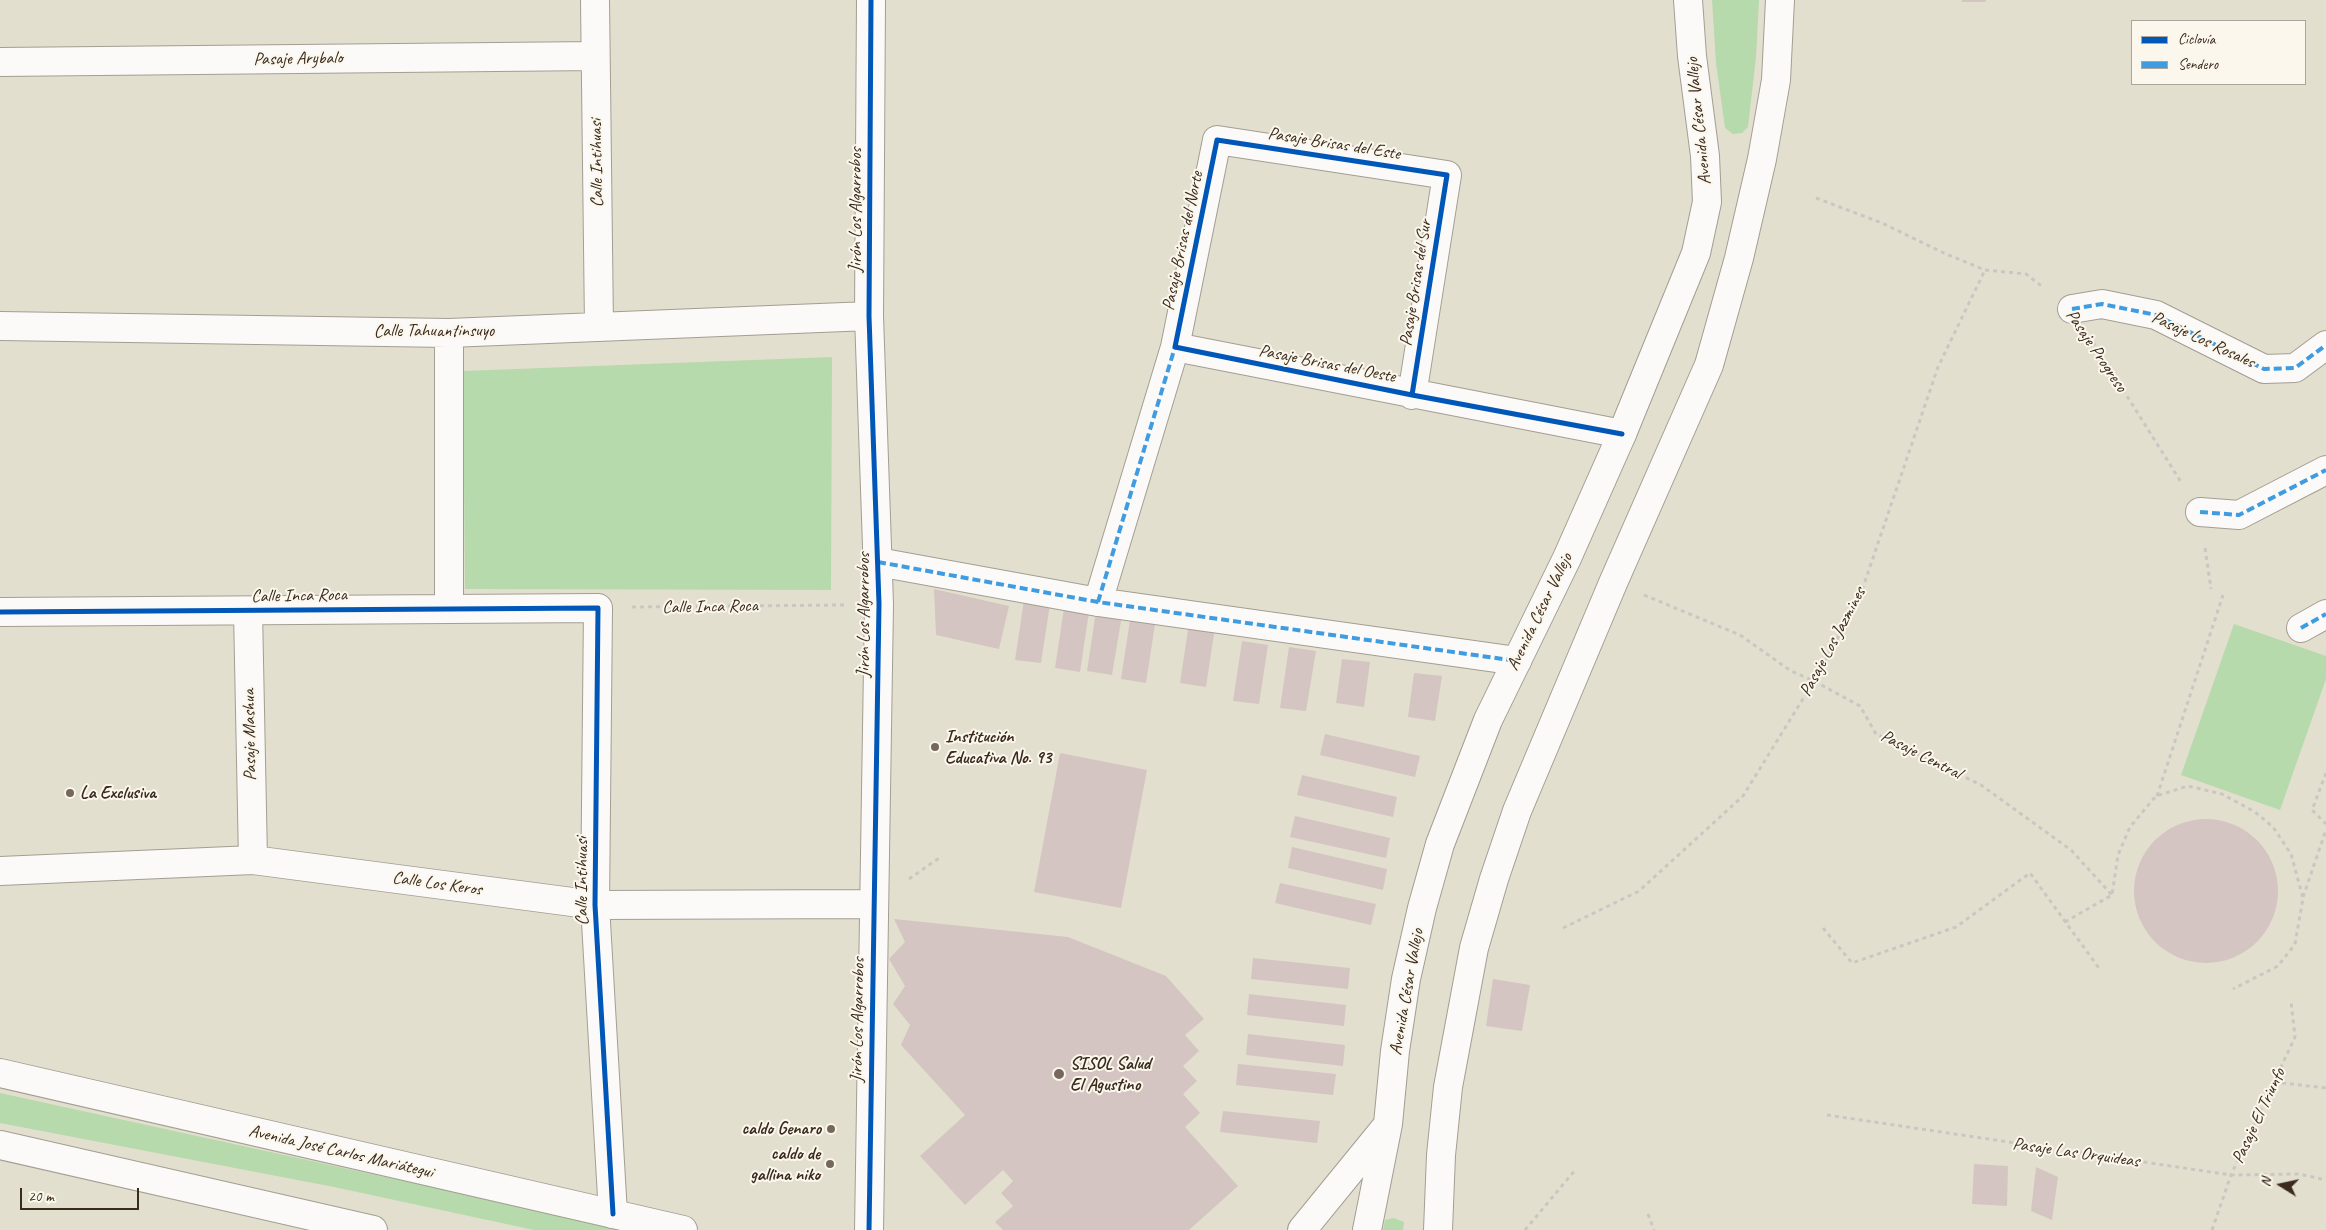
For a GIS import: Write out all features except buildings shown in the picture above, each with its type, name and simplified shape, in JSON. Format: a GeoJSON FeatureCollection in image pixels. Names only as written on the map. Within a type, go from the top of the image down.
{"type":"FeatureCollection","features":[{"type":"Feature","properties":{"kind":"street","name":"Calle Intihuasi"},"geometry":{"type":"LineString","coordinates":[[595,0],[598,327]]}},
{"type":"Feature","properties":{"kind":"street","name":"Jirón Los Algarrobos"},"geometry":{"type":"LineString","coordinates":[[869,1230],[879,604],[869,316],[871,0]]}},
{"type":"Feature","properties":{"kind":"street","name":"Avenida César Vallejo"},"geometry":{"type":"LineString","coordinates":[[1367,1230],[1388,1124],[1406,979],[1422,908],[1440,844],[1488,720],[1567,558],[1622,434],[1696,253],[1707,202],[1705,156],[1692,56],[1688,0]]}},
{"type":"Feature","properties":{"kind":"street"},"geometry":{"type":"LineString","coordinates":[[1438,1230],[1441,1155],[1448,1087],[1474,948],[1494,879],[1517,811],[1613,583],[1673,450],[1711,356],[1739,258],[1762,158],[1776,80],[1780,0]]}},
{"type":"Feature","properties":{"kind":"street","name":"Pasaje Arybalo"},"geometry":{"type":"LineString","coordinates":[[0,62],[595,56]]}},
{"type":"Feature","properties":{"kind":"street","name":"Pasaje Brisas del Este"},"geometry":{"type":"LineString","coordinates":[[1217,140],[1447,175]]}},
{"type":"Feature","properties":{"kind":"street","name":"Pasaje Brisas del Norte"},"geometry":{"type":"LineString","coordinates":[[1098,602],[1175,347],[1217,140]]}},
{"type":"Feature","properties":{"kind":"street","name":"Pasaje Brisas del Sur"},"geometry":{"type":"LineString","coordinates":[[1412,395],[1447,175]]}},
{"type":"Feature","properties":{"kind":"street","name":"Pasaje Los Rosales"},"geometry":{"type":"LineString","coordinates":[[2072,309],[2102,304],[2156,315],[2264,369],[2295,368],[2326,344]]}},
{"type":"Feature","properties":{"kind":"street","name":"Calle Tahuantinsuyo"},"geometry":{"type":"LineString","coordinates":[[0,326],[449,333],[869,316]]}},
{"type":"Feature","properties":{"kind":"street"},"geometry":{"type":"LineString","coordinates":[[449,333],[449,607]]}},
{"type":"Feature","properties":{"kind":"street","name":"Pasaje Brisas del Oeste"},"geometry":{"type":"LineString","coordinates":[[1175,347],[1412,395],[1622,434]]}},
{"type":"Feature","properties":{"kind":"street"},"geometry":{"type":"LineString","coordinates":[[2200,512],[2239,515],[2326,470]]}},
{"type":"Feature","properties":{"kind":"street"},"geometry":{"type":"LineString","coordinates":[[878,562],[1098,602],[1517,661]]}},
{"type":"Feature","properties":{"kind":"street","name":"Calle Inca Roca"},"geometry":{"type":"LineString","coordinates":[[0,612],[449,607],[598,608]]}},
{"type":"Feature","properties":{"kind":"street","name":"Calle Intihuasi"},"geometry":{"type":"LineString","coordinates":[[598,608],[595,905],[613,1214]]}},
{"type":"Feature","properties":{"kind":"street","name":"Pasaje Mashua"},"geometry":{"type":"LineString","coordinates":[[248,610],[253,860]]}},
{"type":"Feature","properties":{"kind":"street"},"geometry":{"type":"LineString","coordinates":[[2301,628],[2326,614]]}},
{"type":"Feature","properties":{"kind":"street","name":"Calle Los Keros"},"geometry":{"type":"LineString","coordinates":[[0,871],[253,860],[595,905],[874,904]]}},
{"type":"Feature","properties":{"kind":"street","name":"Avenida José Carlos Mariátegui"},"geometry":{"type":"LineString","coordinates":[[0,1073],[683,1230]]}},
{"type":"Feature","properties":{"kind":"street"},"geometry":{"type":"LineString","coordinates":[[1302,1230],[1388,1124]]}},
{"type":"Feature","properties":{"kind":"street"},"geometry":{"type":"LineString","coordinates":[[0,1146],[373,1230]]}},
{"type":"Feature","properties":{"kind":"path"},"geometry":{"type":"LineString","coordinates":[[2065,922],[2112,895],[2118,855],[2130,827],[2156,796],[2223,595]]}},
{"type":"Feature","properties":{"kind":"path"},"geometry":{"type":"LineString","coordinates":[[2326,773],[2312,810],[2326,824]]}},
{"type":"Feature","properties":{"kind":"path"},"geometry":{"type":"LineString","coordinates":[[2156,796],[2188,786],[2222,794],[2254,812],[2273,827],[2291,854],[2303,898]]}},
{"type":"Feature","properties":{"kind":"path"},"geometry":{"type":"LineString","coordinates":[[2233,989],[2278,966],[2295,944],[2303,898],[2326,830]]}},
{"type":"Feature","properties":{"kind":"path"},"geometry":{"type":"LineString","coordinates":[[1824,928],[1852,963],[1956,927],[2030,873],[2101,971]]}},
{"type":"Feature","properties":{"kind":"path"},"geometry":{"type":"LineString","coordinates":[[2274,1082],[2326,1088]]}},
{"type":"Feature","properties":{"kind":"path"},"geometry":{"type":"LineString","coordinates":[[1524,1230],[1576,1169]]}},
{"type":"Feature","properties":{"kind":"path"},"geometry":{"type":"LineString","coordinates":[[1648,1214],[1654,1230]]}},
{"type":"Feature","properties":{"kind":"green space"},"geometry":{"type":"Polygon","coordinates":[[[1712,0],[1759,0],[1756,57],[1748,127],[1742,133],[1733,134],[1725,128],[1716,63],[1712,0]]]}},
{"type":"Feature","properties":{"kind":"green space"},"geometry":{"type":"Polygon","coordinates":[[[832,357],[831,590],[465,589],[463,371],[832,357]]]}},
{"type":"Feature","properties":{"kind":"green space"},"geometry":{"type":"Polygon","coordinates":[[[2234,624],[2326,656],[2326,679],[2280,810],[2181,775],[2234,624]]]}},
{"type":"Feature","properties":{"kind":"green space"},"geometry":{"type":"Polygon","coordinates":[[[0,1093],[628,1230],[534,1230],[334,1187],[0,1123],[0,1093]]]}},
{"type":"Feature","properties":{"kind":"green space"},"geometry":{"type":"Polygon","coordinates":[[[1394,1218],[1404,1222],[1403,1230],[1383,1230],[1385,1220],[1394,1218]]]}},
{"type":"Feature","properties":{"kind":"marked path"},"geometry":{"type":"LineString","coordinates":[[2072,309],[2102,304],[2156,315],[2264,369],[2295,368],[2326,345]]}},
{"type":"Feature","properties":{"kind":"marked path"},"geometry":{"type":"LineString","coordinates":[[1098,602],[1175,347]]}},
{"type":"Feature","properties":{"kind":"marked path"},"geometry":{"type":"LineString","coordinates":[[2200,512],[2239,515],[2326,470]]}},
{"type":"Feature","properties":{"kind":"marked path"},"geometry":{"type":"LineString","coordinates":[[878,562],[1098,602],[1517,661]]}},
{"type":"Feature","properties":{"kind":"marked path"},"geometry":{"type":"LineString","coordinates":[[2301,628],[2326,614]]}},
{"type":"Feature","properties":{"kind":"cycle path"},"geometry":{"type":"LineString","coordinates":[[869,1230],[879,604],[869,316],[871,0]]}},
{"type":"Feature","properties":{"kind":"cycle path"},"geometry":{"type":"LineString","coordinates":[[1412,395],[1447,175],[1217,140],[1175,347],[1412,395],[1622,434]]}},
{"type":"Feature","properties":{"kind":"cycle path"},"geometry":{"type":"LineString","coordinates":[[0,612],[598,608],[595,905],[613,1214]]}},
{"type":"Feature","properties":{"kind":"place","name":"Institución Educativa No. 93"},"geometry":{"type":"Point","coordinates":[935,747]}},
{"type":"Feature","properties":{"kind":"place","name":"La Exclusiva"},"geometry":{"type":"Point","coordinates":[70,793]}},
{"type":"Feature","properties":{"kind":"place","name":"SISOL Salud El Agustino"},"geometry":{"type":"Point","coordinates":[1059,1074]}},
{"type":"Feature","properties":{"kind":"place","name":"caldo Genaro"},"geometry":{"type":"Point","coordinates":[831,1129]}},
{"type":"Feature","properties":{"kind":"place","name":"caldo de gallina niko"},"geometry":{"type":"Point","coordinates":[830,1164]}}]}
